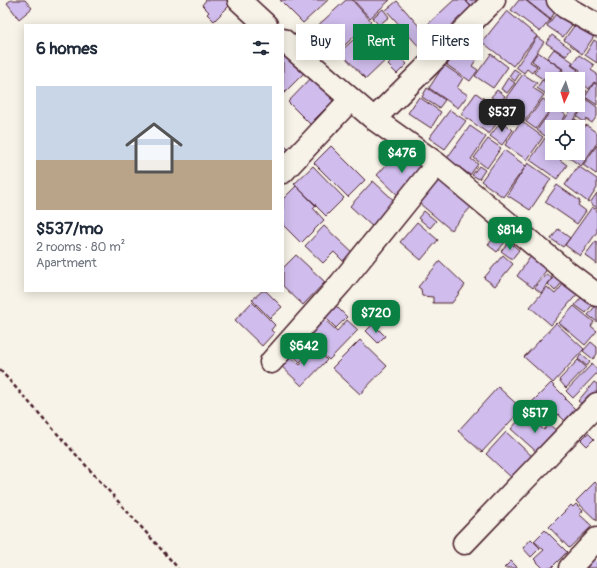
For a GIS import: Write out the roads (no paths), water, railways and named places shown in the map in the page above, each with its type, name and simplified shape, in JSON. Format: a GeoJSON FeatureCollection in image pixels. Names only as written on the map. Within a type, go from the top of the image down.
{"type":"FeatureCollection","features":[{"type":"Feature","properties":{"kind":"street"},"geometry":{"type":"LineString","coordinates":[[239,0],[255,22]]}},
{"type":"Feature","properties":{"kind":"street"},"geometry":{"type":"LineString","coordinates":[[374,119],[494,0]]}},
{"type":"Feature","properties":{"kind":"street"},"geometry":{"type":"LineString","coordinates":[[558,0],[565,7],[597,25]]}},
{"type":"Feature","properties":{"kind":"street"},"geometry":{"type":"LineString","coordinates":[[284,41],[374,119],[437,164],[568,273],[597,294]]}},
{"type":"Feature","properties":{"kind":"street"},"geometry":{"type":"LineString","coordinates":[[284,171],[351,99]]}},
{"type":"Feature","properties":{"kind":"street"},"geometry":{"type":"LineString","coordinates":[[271,362],[341,283],[437,164]]}},
{"type":"Feature","properties":{"kind":"street"},"geometry":{"type":"LineString","coordinates":[[464,543],[597,404]]}},
{"type":"Feature","properties":{"kind":"street"},"geometry":{"type":"LineString","coordinates":[[570,568],[597,539]]}}]}
